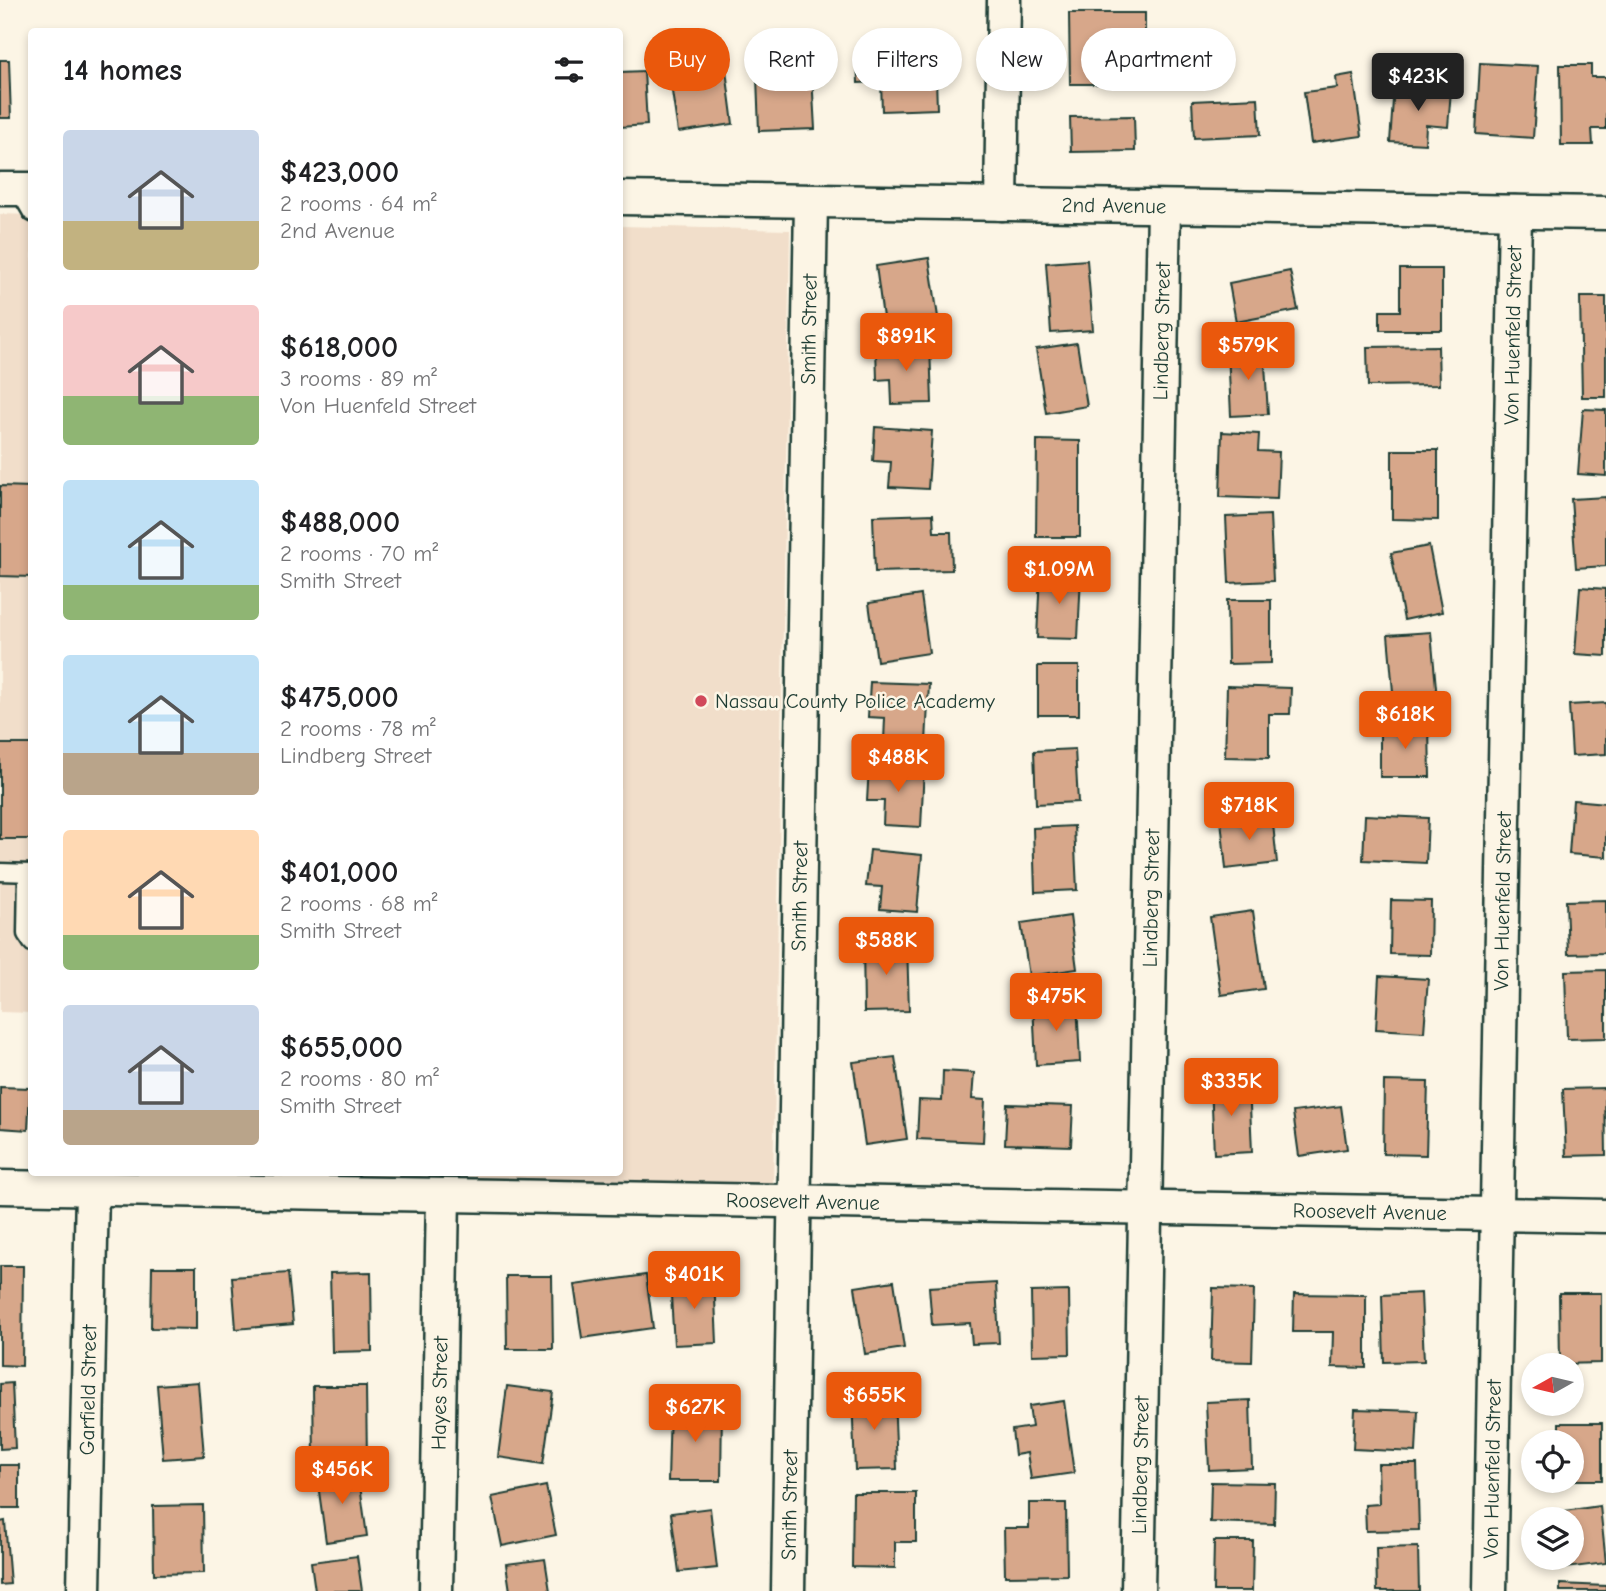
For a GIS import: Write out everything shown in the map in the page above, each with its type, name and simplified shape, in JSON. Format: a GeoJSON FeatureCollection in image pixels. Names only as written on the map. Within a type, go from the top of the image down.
{"type":"FeatureCollection","features":[{"type":"Feature","properties":{"kind":"street"},"geometry":{"type":"LineString","coordinates":[[1001,204],[1004,0]]}},
{"type":"Feature","properties":{"kind":"street","name":"2nd Avenue"},"geometry":{"type":"LineString","coordinates":[[623,198],[1606,214]]}},
{"type":"Feature","properties":{"kind":"street","name":"Smith Street"},"geometry":{"type":"LineString","coordinates":[[788,1591],[811,201]]}},
{"type":"Feature","properties":{"kind":"street","name":"Lindberg Street"},"geometry":{"type":"LineString","coordinates":[[1138,1591],[1164,207]]}},
{"type":"Feature","properties":{"kind":"street","name":"Von Huenfeld Street"},"geometry":{"type":"LineString","coordinates":[[1490,1591],[1515,212]]}},
{"type":"Feature","properties":{"kind":"street","name":"Roosevelt Avenue"},"geometry":{"type":"LineString","coordinates":[[0,1187],[1606,1216]]}},
{"type":"Feature","properties":{"kind":"street","name":"Garfield Street"},"geometry":{"type":"LineString","coordinates":[[84,1591],[92,1189]]}},
{"type":"Feature","properties":{"kind":"street","name":"Hayes Street"},"geometry":{"type":"LineString","coordinates":[[436,1591],[443,1195]]}},
{"type":"Feature","properties":{"kind":"lane"},"geometry":{"type":"LineString","coordinates":[[0,872],[28,873]]}},
{"type":"Feature","properties":{"kind":"lane"},"geometry":{"type":"LineString","coordinates":[[28,893],[28,937]]}},
{"type":"Feature","properties":{"kind":"shaded area"},"geometry":{"type":"Polygon","coordinates":[[[0,214],[28,215],[28,1013],[0,1012],[0,214]]]}},
{"type":"Feature","properties":{"kind":"shaded area","name":"Nassau County Police Academy"},"geometry":{"type":"Polygon","coordinates":[[[623,226],[790,230],[773,1189],[475,1184],[475,1176],[623,1176],[623,226]]]}},
{"type":"Feature","properties":{"kind":"building"},"geometry":{"type":"Polygon","coordinates":[[[1069,13],[1145,13],[1145,28],[1081,28],[1081,84],[1070,84],[1069,13]]]}},
{"type":"Feature","properties":{"kind":"building"},"geometry":{"type":"Polygon","coordinates":[[[0,60],[9,60],[11,118],[0,118],[0,60]]]}},
{"type":"Feature","properties":{"kind":"building"},"geometry":{"type":"Polygon","coordinates":[[[1480,63],[1538,66],[1533,138],[1476,134],[1480,63]]]}},
{"type":"Feature","properties":{"kind":"building"},"geometry":{"type":"Polygon","coordinates":[[[1560,65],[1591,65],[1591,77],[1606,77],[1606,129],[1592,129],[1593,145],[1561,145],[1560,65]]]}},
{"type":"Feature","properties":{"kind":"building"},"geometry":{"type":"Polygon","coordinates":[[[644,71],[647,125],[623,127],[623,72],[644,71]]]}},
{"type":"Feature","properties":{"kind":"building"},"geometry":{"type":"Polygon","coordinates":[[[1353,74],[1362,136],[1311,143],[1304,92],[1337,88],[1336,77],[1353,74]]]}},
{"type":"Feature","properties":{"kind":"building"},"geometry":{"type":"Polygon","coordinates":[[[1394,86],[1451,90],[1448,127],[1426,125],[1425,144],[1390,142],[1394,86]]]}},
{"type":"Feature","properties":{"kind":"building"},"geometry":{"type":"Polygon","coordinates":[[[672,91],[729,91],[733,124],[678,132],[672,91]]]}},
{"type":"Feature","properties":{"kind":"building"},"geometry":{"type":"Polygon","coordinates":[[[758,91],[813,91],[815,129],[759,131],[758,91]]]}},
{"type":"Feature","properties":{"kind":"building"},"geometry":{"type":"Polygon","coordinates":[[[881,91],[936,91],[937,109],[882,111],[881,91]]]}},
{"type":"Feature","properties":{"kind":"building"},"geometry":{"type":"Polygon","coordinates":[[[1258,98],[1260,135],[1194,138],[1192,101],[1258,98]]]}},
{"type":"Feature","properties":{"kind":"building"},"geometry":{"type":"Polygon","coordinates":[[[1134,116],[1135,151],[1071,152],[1070,117],[1134,116]]]}},
{"type":"Feature","properties":{"kind":"building"},"geometry":{"type":"Polygon","coordinates":[[[929,258],[938,317],[884,325],[876,266],[929,258]]]}},
{"type":"Feature","properties":{"kind":"building"},"geometry":{"type":"Polygon","coordinates":[[[1087,260],[1093,330],[1051,333],[1046,263],[1087,260]]]}},
{"type":"Feature","properties":{"kind":"building"},"geometry":{"type":"Polygon","coordinates":[[[1400,269],[1442,269],[1442,330],[1380,330],[1380,311],[1400,311],[1400,269]]]}},
{"type":"Feature","properties":{"kind":"building"},"geometry":{"type":"Polygon","coordinates":[[[1290,271],[1298,310],[1236,322],[1229,283],[1290,271]]]}},
{"type":"Feature","properties":{"kind":"building"},"geometry":{"type":"Polygon","coordinates":[[[1580,297],[1606,297],[1606,397],[1582,397],[1580,297]]]}},
{"type":"Feature","properties":{"kind":"building"},"geometry":{"type":"Polygon","coordinates":[[[1077,343],[1087,406],[1046,413],[1036,349],[1077,343]]]}},
{"type":"Feature","properties":{"kind":"building"},"geometry":{"type":"Polygon","coordinates":[[[930,345],[932,403],[892,404],[891,379],[877,380],[876,347],[930,345]]]}},
{"type":"Feature","properties":{"kind":"building"},"geometry":{"type":"Polygon","coordinates":[[[1438,346],[1439,385],[1368,386],[1367,347],[1438,346]]]}},
{"type":"Feature","properties":{"kind":"building"},"geometry":{"type":"Polygon","coordinates":[[[1264,348],[1268,414],[1231,416],[1228,350],[1264,348]]]}},
{"type":"Feature","properties":{"kind":"building"},"geometry":{"type":"Polygon","coordinates":[[[1583,409],[1606,410],[1606,476],[1578,474],[1583,409]]]}},
{"type":"Feature","properties":{"kind":"building"},"geometry":{"type":"Polygon","coordinates":[[[875,427],[932,431],[928,489],[889,487],[891,462],[873,461],[875,427]]]}},
{"type":"Feature","properties":{"kind":"building"},"geometry":{"type":"Polygon","coordinates":[[[1222,432],[1259,434],[1258,451],[1279,452],[1277,499],[1220,497],[1222,432]]]}},
{"type":"Feature","properties":{"kind":"building"},"geometry":{"type":"Polygon","coordinates":[[[1037,440],[1080,441],[1080,537],[1036,537],[1037,440]]]}},
{"type":"Feature","properties":{"kind":"building"},"geometry":{"type":"Polygon","coordinates":[[[1392,450],[1438,450],[1438,520],[1392,519],[1392,450]]]}},
{"type":"Feature","properties":{"kind":"building"},"geometry":{"type":"Polygon","coordinates":[[[0,486],[28,487],[28,577],[0,576],[0,486]]]}},
{"type":"Feature","properties":{"kind":"building"},"geometry":{"type":"Polygon","coordinates":[[[1606,497],[1606,566],[1576,568],[1571,499],[1606,497]]]}},
{"type":"Feature","properties":{"kind":"building"},"geometry":{"type":"Polygon","coordinates":[[[933,514],[934,532],[951,532],[952,570],[875,572],[873,516],[933,514]]]}},
{"type":"Feature","properties":{"kind":"building"},"geometry":{"type":"Polygon","coordinates":[[[1270,515],[1273,581],[1229,583],[1226,517],[1270,515]]]}},
{"type":"Feature","properties":{"kind":"building"},"geometry":{"type":"Polygon","coordinates":[[[1429,546],[1442,612],[1404,620],[1391,553],[1429,546]]]}},
{"type":"Feature","properties":{"kind":"building"},"geometry":{"type":"Polygon","coordinates":[[[1040,573],[1081,575],[1078,639],[1037,638],[1040,573]]]}},
{"type":"Feature","properties":{"kind":"building"},"geometry":{"type":"Polygon","coordinates":[[[1580,587],[1606,589],[1606,656],[1575,654],[1580,587]]]}},
{"type":"Feature","properties":{"kind":"building"},"geometry":{"type":"Polygon","coordinates":[[[921,595],[929,653],[877,661],[869,603],[921,595]]]}},
{"type":"Feature","properties":{"kind":"building"},"geometry":{"type":"Polygon","coordinates":[[[1227,600],[1271,600],[1271,663],[1228,664],[1227,600]]]}},
{"type":"Feature","properties":{"kind":"building"},"geometry":{"type":"Polygon","coordinates":[[[1431,632],[1437,699],[1394,703],[1388,635],[1431,632]]]}},
{"type":"Feature","properties":{"kind":"building"},"geometry":{"type":"Polygon","coordinates":[[[1038,666],[1079,666],[1079,715],[1038,715],[1038,666]]]}},
{"type":"Feature","properties":{"kind":"building"},"geometry":{"type":"Polygon","coordinates":[[[870,682],[929,684],[926,743],[884,741],[885,718],[868,717],[870,682]]]}},
{"type":"Feature","properties":{"kind":"building"},"geometry":{"type":"Polygon","coordinates":[[[1227,686],[1291,688],[1290,714],[1269,714],[1269,758],[1225,757],[1227,686]]]}},
{"type":"Feature","properties":{"kind":"building"},"geometry":{"type":"Polygon","coordinates":[[[1606,703],[1606,754],[1572,756],[1569,705],[1606,703]]]}},
{"type":"Feature","properties":{"kind":"building"},"geometry":{"type":"Polygon","coordinates":[[[1380,725],[1429,725],[1430,777],[1380,777],[1380,725]]]}},
{"type":"Feature","properties":{"kind":"building"},"geometry":{"type":"Polygon","coordinates":[[[0,744],[28,744],[28,839],[0,839],[0,744]]]}},
{"type":"Feature","properties":{"kind":"building"},"geometry":{"type":"Polygon","coordinates":[[[1075,749],[1078,802],[1036,804],[1034,751],[1075,749]]]}},
{"type":"Feature","properties":{"kind":"building"},"geometry":{"type":"Polygon","coordinates":[[[869,766],[924,768],[921,827],[883,825],[884,801],[867,801],[869,766]]]}},
{"type":"Feature","properties":{"kind":"building"},"geometry":{"type":"Polygon","coordinates":[[[1573,800],[1606,803],[1606,857],[1569,854],[1573,800]]]}},
{"type":"Feature","properties":{"kind":"building"},"geometry":{"type":"Polygon","coordinates":[[[1272,814],[1277,863],[1226,869],[1221,820],[1272,814]]]}},
{"type":"Feature","properties":{"kind":"building"},"geometry":{"type":"Polygon","coordinates":[[[1365,815],[1428,818],[1426,863],[1363,860],[1365,815]]]}},
{"type":"Feature","properties":{"kind":"building"},"geometry":{"type":"Polygon","coordinates":[[[1074,826],[1077,890],[1035,892],[1033,828],[1074,826]]]}},
{"type":"Feature","properties":{"kind":"building"},"geometry":{"type":"Polygon","coordinates":[[[870,850],[922,855],[917,912],[880,909],[882,887],[866,886],[870,850]]]}},
{"type":"Feature","properties":{"kind":"building"},"geometry":{"type":"Polygon","coordinates":[[[1391,900],[1431,901],[1430,955],[1390,954],[1391,900]]]}},
{"type":"Feature","properties":{"kind":"building"},"geometry":{"type":"Polygon","coordinates":[[[1606,900],[1606,953],[1568,954],[1566,901],[1606,900]]]}},
{"type":"Feature","properties":{"kind":"building"},"geometry":{"type":"Polygon","coordinates":[[[1253,911],[1264,989],[1221,995],[1210,917],[1253,911]]]}},
{"type":"Feature","properties":{"kind":"building"},"geometry":{"type":"Polygon","coordinates":[[[1070,916],[1077,969],[1029,976],[1021,923],[1070,916]]]}},
{"type":"Feature","properties":{"kind":"building"},"geometry":{"type":"Polygon","coordinates":[[[863,943],[907,943],[909,1011],[864,1012],[863,943]]]}},
{"type":"Feature","properties":{"kind":"building"},"geometry":{"type":"Polygon","coordinates":[[[1606,970],[1606,1038],[1567,1039],[1565,971],[1606,970]]]}},
{"type":"Feature","properties":{"kind":"building"},"geometry":{"type":"Polygon","coordinates":[[[1379,976],[1428,979],[1424,1032],[1376,1029],[1379,976]]]}},
{"type":"Feature","properties":{"kind":"building"},"geometry":{"type":"Polygon","coordinates":[[[1077,1001],[1080,1062],[1036,1065],[1033,1003],[1077,1001]]]}},
{"type":"Feature","properties":{"kind":"building"},"geometry":{"type":"Polygon","coordinates":[[[895,1057],[907,1139],[865,1145],[853,1062],[895,1057]]]}},
{"type":"Feature","properties":{"kind":"building"},"geometry":{"type":"Polygon","coordinates":[[[943,1071],[974,1073],[972,1099],[985,1100],[983,1142],[917,1139],[919,1100],[942,1101],[943,1071]]]}},
{"type":"Feature","properties":{"kind":"building"},"geometry":{"type":"Polygon","coordinates":[[[1384,1081],[1428,1082],[1426,1155],[1383,1154],[1384,1081]]]}},
{"type":"Feature","properties":{"kind":"building"},"geometry":{"type":"Polygon","coordinates":[[[1249,1082],[1252,1152],[1214,1154],[1211,1084],[1249,1082]]]}},
{"type":"Feature","properties":{"kind":"building"},"geometry":{"type":"Polygon","coordinates":[[[0,1087],[28,1088],[28,1130],[0,1128],[0,1087]]]}},
{"type":"Feature","properties":{"kind":"building"},"geometry":{"type":"Polygon","coordinates":[[[1605,1088],[1606,1155],[1566,1156],[1563,1089],[1605,1088]]]}},
{"type":"Feature","properties":{"kind":"building"},"geometry":{"type":"Polygon","coordinates":[[[1007,1104],[1073,1106],[1071,1146],[1005,1144],[1007,1104]]]}},
{"type":"Feature","properties":{"kind":"building"},"geometry":{"type":"Polygon","coordinates":[[[1341,1106],[1347,1149],[1299,1156],[1293,1112],[1341,1106]]]}},
{"type":"Feature","properties":{"kind":"building"},"geometry":{"type":"Polygon","coordinates":[[[0,1266],[23,1266],[22,1366],[0,1365],[0,1266]]]}},
{"type":"Feature","properties":{"kind":"building"},"geometry":{"type":"Polygon","coordinates":[[[152,1267],[196,1267],[196,1329],[151,1328],[152,1267]]]}},
{"type":"Feature","properties":{"kind":"building"},"geometry":{"type":"Polygon","coordinates":[[[371,1272],[372,1351],[332,1352],[330,1273],[371,1272]]]}},
{"type":"Feature","properties":{"kind":"building"},"geometry":{"type":"Polygon","coordinates":[[[288,1273],[293,1324],[236,1329],[232,1277],[288,1273]]]}},
{"type":"Feature","properties":{"kind":"building"},"geometry":{"type":"Polygon","coordinates":[[[646,1275],[653,1328],[582,1338],[574,1285],[646,1275]]]}},
{"type":"Feature","properties":{"kind":"building"},"geometry":{"type":"Polygon","coordinates":[[[506,1276],[552,1276],[553,1349],[507,1349],[506,1276]]]}},
{"type":"Feature","properties":{"kind":"building"},"geometry":{"type":"Polygon","coordinates":[[[714,1277],[717,1343],[674,1345],[670,1279],[714,1277]]]}},
{"type":"Feature","properties":{"kind":"building"},"geometry":{"type":"Polygon","coordinates":[[[894,1281],[904,1348],[865,1354],[855,1287],[894,1281]]]}},
{"type":"Feature","properties":{"kind":"building"},"geometry":{"type":"Polygon","coordinates":[[[996,1283],[999,1343],[972,1344],[970,1323],[932,1325],[929,1287],[996,1283]]]}},
{"type":"Feature","properties":{"kind":"building"},"geometry":{"type":"Polygon","coordinates":[[[1213,1288],[1254,1289],[1252,1362],[1211,1361],[1213,1288]]]}},
{"type":"Feature","properties":{"kind":"building"},"geometry":{"type":"Polygon","coordinates":[[[1069,1291],[1070,1354],[1032,1355],[1031,1292],[1069,1291]]]}},
{"type":"Feature","properties":{"kind":"building"},"geometry":{"type":"Polygon","coordinates":[[[1421,1293],[1424,1361],[1384,1362],[1382,1295],[1421,1293]]]}},
{"type":"Feature","properties":{"kind":"building"},"geometry":{"type":"Polygon","coordinates":[[[1559,1293],[1601,1293],[1601,1363],[1584,1363],[1584,1353],[1560,1353],[1559,1293]]]}},
{"type":"Feature","properties":{"kind":"building"},"geometry":{"type":"Polygon","coordinates":[[[1294,1294],[1366,1295],[1366,1368],[1332,1367],[1333,1332],[1293,1332],[1294,1294]]]}},
{"type":"Feature","properties":{"kind":"building"},"geometry":{"type":"Polygon","coordinates":[[[198,1382],[204,1456],[163,1459],[157,1385],[198,1382]]]}},
{"type":"Feature","properties":{"kind":"building"},"geometry":{"type":"Polygon","coordinates":[[[12,1383],[15,1448],[0,1449],[0,1384],[12,1383]]]}},
{"type":"Feature","properties":{"kind":"building"},"geometry":{"type":"Polygon","coordinates":[[[313,1386],[366,1386],[367,1461],[314,1462],[313,1386]]]}},
{"type":"Feature","properties":{"kind":"building"},"geometry":{"type":"Polygon","coordinates":[[[507,1386],[553,1392],[543,1464],[498,1457],[507,1386]]]}},
{"type":"Feature","properties":{"kind":"building"},"geometry":{"type":"Polygon","coordinates":[[[894,1395],[897,1469],[855,1470],[852,1396],[894,1395]]]}},
{"type":"Feature","properties":{"kind":"building"},"geometry":{"type":"Polygon","coordinates":[[[1250,1400],[1252,1468],[1209,1470],[1206,1402],[1250,1400]]]}},
{"type":"Feature","properties":{"kind":"building"},"geometry":{"type":"Polygon","coordinates":[[[1064,1401],[1074,1473],[1031,1479],[1027,1453],[1015,1455],[1012,1430],[1032,1427],[1029,1406],[1064,1401]]]}},
{"type":"Feature","properties":{"kind":"building"},"geometry":{"type":"Polygon","coordinates":[[[670,1407],[722,1408],[721,1481],[668,1481],[670,1407]]]}},
{"type":"Feature","properties":{"kind":"building"},"geometry":{"type":"Polygon","coordinates":[[[1355,1409],[1418,1411],[1416,1452],[1353,1449],[1355,1409]]]}},
{"type":"Feature","properties":{"kind":"building"},"geometry":{"type":"Polygon","coordinates":[[[1559,1423],[1602,1423],[1602,1480],[1584,1480],[1584,1430],[1559,1430],[1559,1423]]]}},
{"type":"Feature","properties":{"kind":"building"},"geometry":{"type":"Polygon","coordinates":[[[1378,1464],[1417,1464],[1419,1530],[1366,1531],[1365,1505],[1379,1504],[1378,1464]]]}},
{"type":"Feature","properties":{"kind":"building"},"geometry":{"type":"Polygon","coordinates":[[[0,1465],[19,1465],[19,1508],[0,1508],[0,1465]]]}},
{"type":"Feature","properties":{"kind":"building"},"geometry":{"type":"Polygon","coordinates":[[[358,1471],[367,1536],[326,1542],[317,1477],[358,1471]]]}},
{"type":"Feature","properties":{"kind":"building"},"geometry":{"type":"Polygon","coordinates":[[[1211,1482],[1275,1483],[1274,1524],[1210,1522],[1211,1482]]]}},
{"type":"Feature","properties":{"kind":"building"},"geometry":{"type":"Polygon","coordinates":[[[546,1486],[556,1535],[502,1546],[492,1497],[546,1486]]]}},
{"type":"Feature","properties":{"kind":"building"},"geometry":{"type":"Polygon","coordinates":[[[853,1493],[916,1493],[916,1542],[895,1542],[895,1568],[852,1567],[853,1493]]]}},
{"type":"Feature","properties":{"kind":"building"},"geometry":{"type":"Polygon","coordinates":[[[1029,1503],[1066,1503],[1067,1575],[1005,1576],[1004,1528],[1029,1528],[1029,1503]]]}},
{"type":"Feature","properties":{"kind":"building"},"geometry":{"type":"Polygon","coordinates":[[[203,1505],[204,1573],[154,1574],[153,1506],[203,1505]]]}},
{"type":"Feature","properties":{"kind":"building"},"geometry":{"type":"Polygon","coordinates":[[[1600,1506],[1606,1563],[1584,1566],[1584,1508],[1600,1506]]]}},
{"type":"Feature","properties":{"kind":"building"},"geometry":{"type":"Polygon","coordinates":[[[710,1508],[717,1568],[679,1572],[671,1513],[710,1508]]]}},
{"type":"Feature","properties":{"kind":"building"},"geometry":{"type":"Polygon","coordinates":[[[5,1521],[10,1584],[0,1585],[0,1522],[5,1521]]]}},
{"type":"Feature","properties":{"kind":"building"},"geometry":{"type":"Polygon","coordinates":[[[1214,1541],[1253,1541],[1252,1591],[1213,1591],[1214,1541]]]}},
{"type":"Feature","properties":{"kind":"building"},"geometry":{"type":"Polygon","coordinates":[[[1418,1547],[1419,1591],[1377,1591],[1376,1548],[1418,1547]]]}},
{"type":"Feature","properties":{"kind":"building"},"geometry":{"type":"Polygon","coordinates":[[[357,1556],[362,1591],[315,1591],[311,1562],[357,1556]]]}},
{"type":"Feature","properties":{"kind":"building"},"geometry":{"type":"Polygon","coordinates":[[[545,1559],[550,1591],[510,1591],[506,1564],[545,1559]]]}},
{"type":"Feature","properties":{"kind":"building"},"geometry":{"type":"Polygon","coordinates":[[[1560,1584],[1606,1586],[1606,1591],[1560,1591],[1560,1584]]]}},
{"type":"Feature","properties":{"kind":"place","name":"Nassau County Police Academy"},"geometry":{"type":"Point","coordinates":[701,701]}}]}
